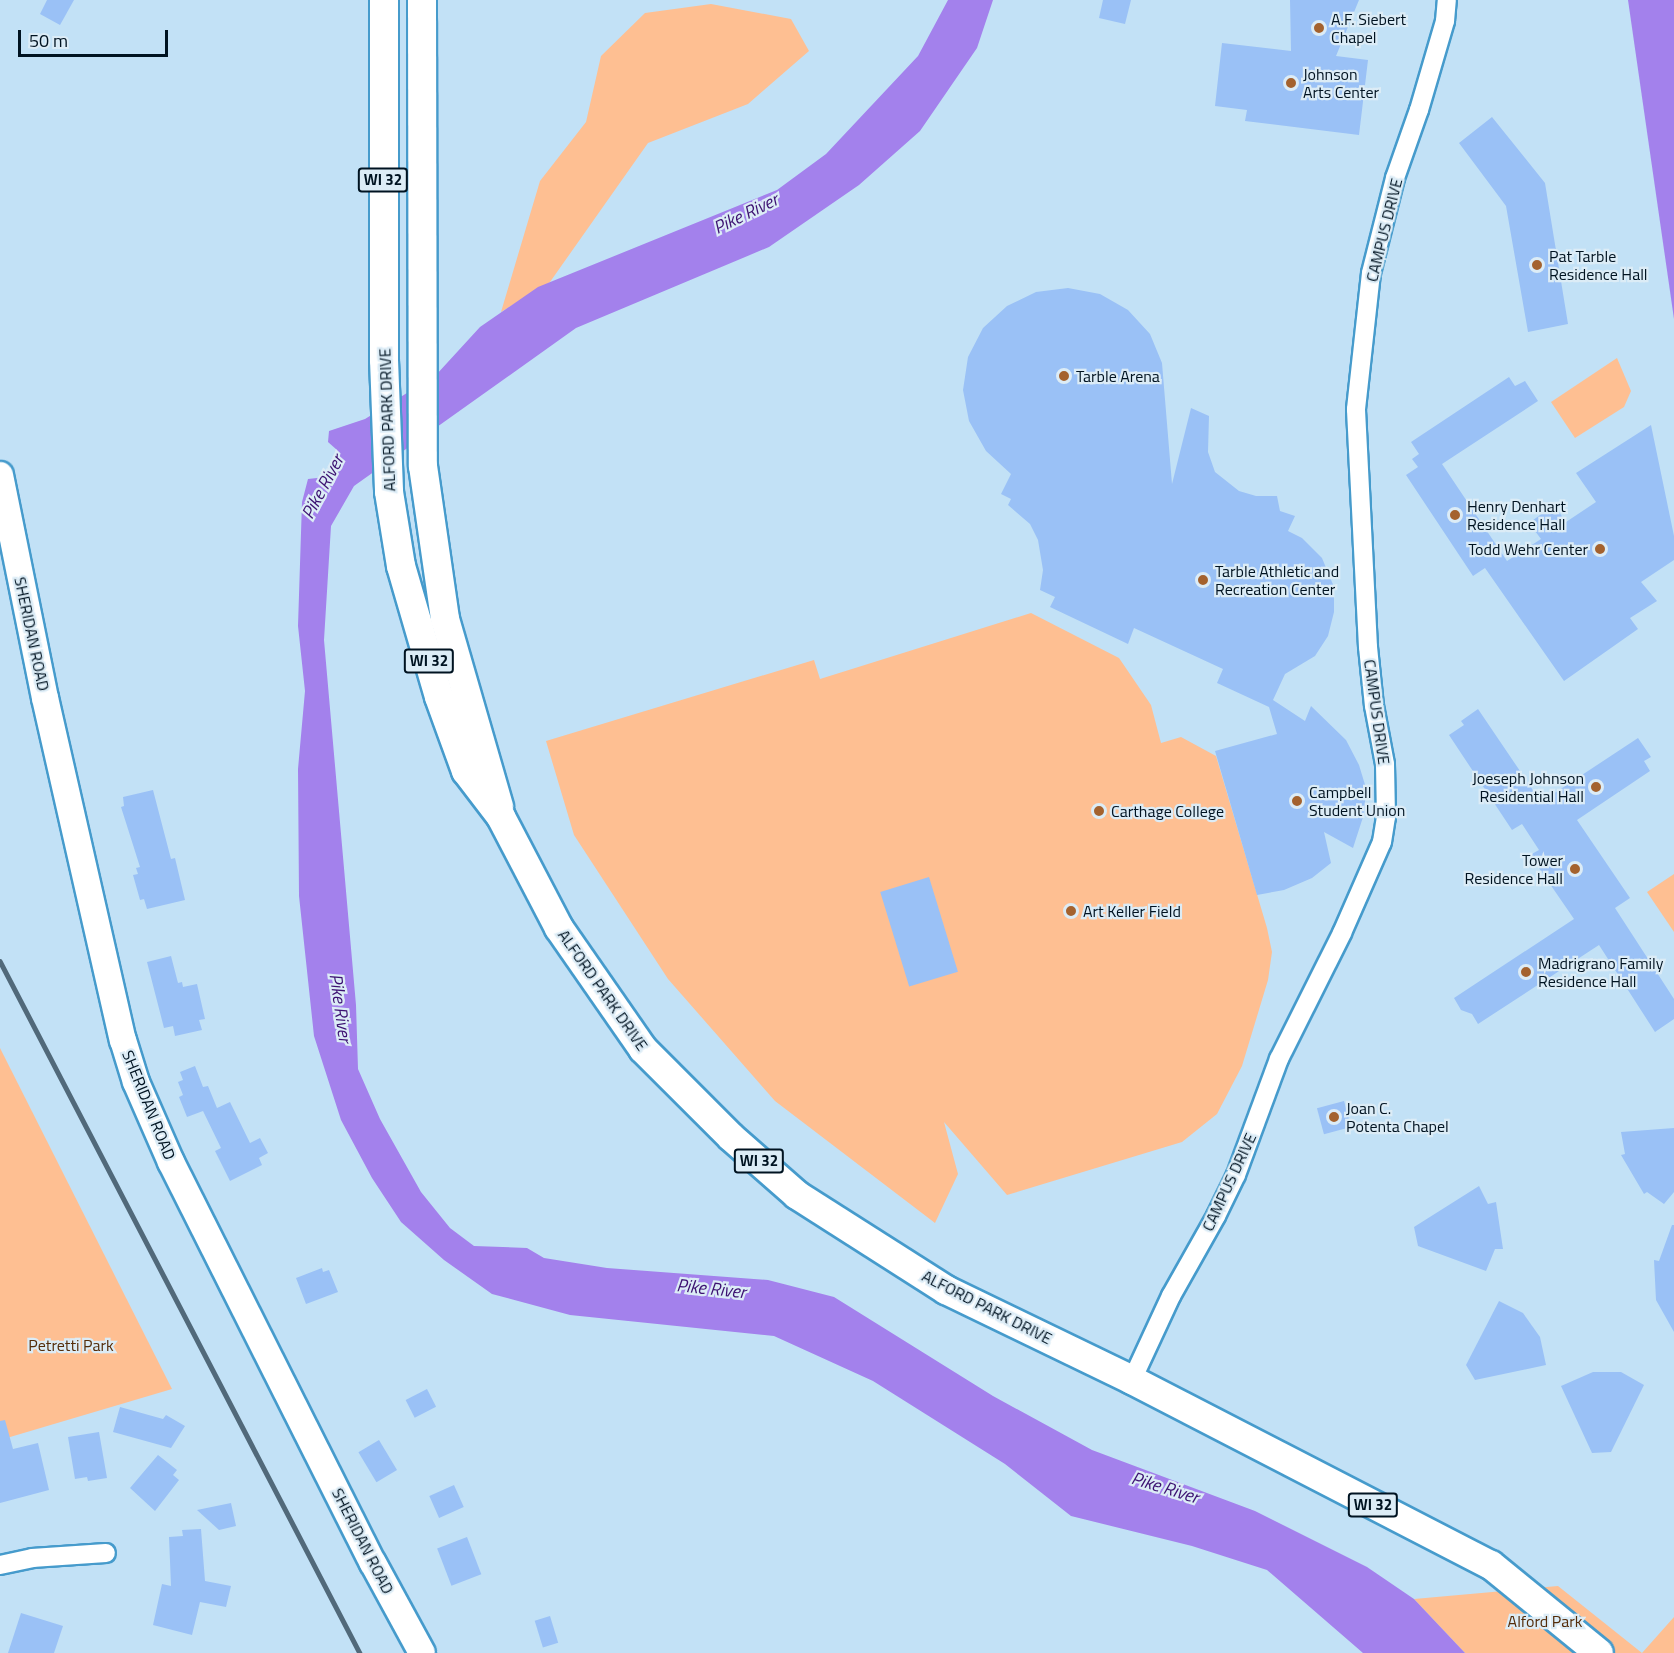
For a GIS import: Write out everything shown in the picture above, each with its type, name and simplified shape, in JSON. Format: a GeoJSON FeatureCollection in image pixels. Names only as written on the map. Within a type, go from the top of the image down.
{"type":"FeatureCollection","features":[{"type":"Feature","properties":{"kind":"main road","name":"ALFORD PARK DRIVE"},"geometry":{"type":"LineString","coordinates":[[384,0],[384,360],[389,492],[401,566],[440,697],[466,771],[501,817],[559,928],[643,1048],[730,1137],[797,1195],[946,1290],[1132,1380],[1491,1565],[1599,1653]]}},
{"type":"Feature","properties":{"kind":"main road","name":"ALFORD PARK DRIVE"},"geometry":{"type":"LineString","coordinates":[[422,0],[423,466],[445,619],[501,817]]}},
{"type":"Feature","properties":{"kind":"street","name":"CAMPUS DRIVE"},"geometry":{"type":"LineString","coordinates":[[1132,1380],[1166,1306],[1236,1175],[1283,1051],[1342,933],[1382,842],[1386,817],[1385,764],[1374,706],[1368,647],[1356,409],[1371,273],[1395,178],[1419,110],[1445,21],[1447,0]]}},
{"type":"Feature","properties":{"kind":"street","name":"SHERIDAN ROAD"},"geometry":{"type":"LineString","coordinates":[[0,475],[47,708],[123,1040],[136,1082],[181,1181],[373,1563],[422,1653]]}},
{"type":"Feature","properties":{"kind":"street"},"geometry":{"type":"LineString","coordinates":[[0,1565],[32,1558],[106,1553]]}},
{"type":"Feature","properties":{"kind":"green space"},"geometry":{"type":"Polygon","coordinates":[[[711,4],[791,19],[809,51],[748,104],[648,143],[550,282],[501,312],[540,181],[586,122],[601,56],[645,13],[711,4]]]}},
{"type":"Feature","properties":{"kind":"green space"},"geometry":{"type":"Polygon","coordinates":[[[1617,358],[1631,391],[1624,407],[1575,438],[1551,402],[1617,358]]]}},
{"type":"Feature","properties":{"kind":"green space","name":"Art Keller Field"},"geometry":{"type":"Polygon","coordinates":[[[1031,613],[1119,658],[1151,705],[1161,743],[1181,737],[1216,756],[1267,928],[1272,952],[1268,980],[1242,1066],[1217,1114],[1182,1142],[1007,1195],[944,1122],[958,1174],[935,1223],[775,1101],[668,979],[574,835],[546,741],[814,660],[820,679],[1031,613]]]}},
{"type":"Feature","properties":{"kind":"green space"},"geometry":{"type":"Polygon","coordinates":[[[1674,874],[1674,932],[1647,892],[1674,874]]]}},
{"type":"Feature","properties":{"kind":"green space","name":"Petretti Park"},"geometry":{"type":"Polygon","coordinates":[[[0,1048],[172,1389],[0,1440],[0,1048]]]}},
{"type":"Feature","properties":{"kind":"green space","name":"Alford Park"},"geometry":{"type":"Polygon","coordinates":[[[1558,1586],[1642,1653],[1465,1653],[1414,1599],[1558,1586]]]}},
{"type":"Feature","properties":{"kind":"green space"},"geometry":{"type":"Polygon","coordinates":[[[1674,1617],[1674,1653],[1642,1653],[1674,1617]]]}},
{"type":"Feature","properties":{"kind":"water","name":"Pike River"},"geometry":{"type":"Polygon","coordinates":[[[948,0],[993,0],[977,48],[920,131],[859,185],[769,247],[576,328],[354,486],[331,526],[324,640],[356,1005],[358,1069],[380,1119],[421,1192],[450,1228],[474,1246],[527,1248],[544,1258],[607,1268],[768,1280],[834,1297],[993,1396],[1092,1450],[1255,1511],[1367,1567],[1414,1599],[1465,1653],[1363,1653],[1267,1570],[1192,1546],[1071,1516],[1005,1464],[873,1381],[774,1336],[570,1315],[492,1294],[444,1260],[401,1222],[372,1178],[341,1120],[314,1036],[299,896],[298,769],[305,691],[298,626],[302,502],[308,479],[326,477],[339,470],[341,461],[337,450],[328,442],[329,431],[365,419],[436,375],[480,327],[538,287],[777,190],[826,154],[918,56],[948,0]]]}},
{"type":"Feature","properties":{"kind":"water"},"geometry":{"type":"Polygon","coordinates":[[[1628,0],[1674,0],[1674,319],[1628,0]]]}},
{"type":"Feature","properties":{"kind":"building"},"geometry":{"type":"Polygon","coordinates":[[[47,0],[74,0],[60,25],[40,14],[47,0]]]}},
{"type":"Feature","properties":{"kind":"building"},"geometry":{"type":"Polygon","coordinates":[[[1103,0],[1131,0],[1125,24],[1099,18],[1103,0]]]}},
{"type":"Feature","properties":{"kind":"building","name":"Johnson Arts Center"},"geometry":{"type":"Polygon","coordinates":[[[1290,0],[1359,0],[1336,56],[1368,60],[1359,135],[1245,121],[1247,110],[1215,106],[1222,43],[1291,51],[1290,0]]]}},
{"type":"Feature","properties":{"kind":"building","name":"Pat Tarble Residence Hall"},"geometry":{"type":"Polygon","coordinates":[[[1492,117],[1545,183],[1568,324],[1528,332],[1506,206],[1459,143],[1492,117]]]}},
{"type":"Feature","properties":{"kind":"building"},"geometry":{"type":"Polygon","coordinates":[[[1068,288],[1100,294],[1128,310],[1150,334],[1162,363],[1172,484],[1191,408],[1209,416],[1208,452],[1215,472],[1239,491],[1256,496],[1277,496],[1280,511],[1295,516],[1288,531],[1302,538],[1322,558],[1334,587],[1334,612],[1328,636],[1315,656],[1285,674],[1273,700],[1305,721],[1311,706],[1346,740],[1359,765],[1366,788],[1364,814],[1353,848],[1324,832],[1331,863],[1312,878],[1284,890],[1257,895],[1215,751],[1277,734],[1269,707],[1217,683],[1223,669],[1134,628],[1128,644],[1050,607],[1055,597],[1040,590],[1043,570],[1038,540],[1030,524],[1008,505],[1011,499],[1001,494],[1011,474],[986,451],[969,421],[963,390],[968,357],[983,328],[1007,306],[1036,292],[1068,288]]]}},
{"type":"Feature","properties":{"kind":"building","name":"Todd Wehr Center"},"geometry":{"type":"Polygon","coordinates":[[[1509,377],[1515,386],[1525,381],[1538,401],[1442,464],[1507,561],[1541,539],[1529,523],[1554,505],[1566,522],[1596,502],[1576,473],[1651,425],[1674,536],[1674,560],[1641,582],[1657,601],[1630,618],[1638,629],[1564,681],[1485,568],[1473,576],[1406,475],[1418,467],[1412,459],[1419,454],[1411,442],[1509,377]]]}},
{"type":"Feature","properties":{"kind":"building"},"geometry":{"type":"Polygon","coordinates":[[[1478,709],[1541,802],[1638,738],[1651,757],[1644,761],[1650,771],[1577,820],[1630,898],[1615,908],[1674,999],[1674,1019],[1655,1032],[1599,945],[1478,1024],[1472,1014],[1461,1010],[1454,998],[1574,919],[1530,855],[1539,850],[1522,824],[1512,830],[1449,735],[1464,725],[1461,721],[1478,709]]]}},
{"type":"Feature","properties":{"kind":"building"},"geometry":{"type":"Polygon","coordinates":[[[153,790],[171,859],[175,858],[185,900],[147,909],[144,899],[140,900],[133,875],[138,874],[136,868],[140,867],[121,807],[124,806],[123,797],[153,790]]]}},
{"type":"Feature","properties":{"kind":"building"},"geometry":{"type":"Polygon","coordinates":[[[929,877],[958,972],[909,987],[880,892],[929,877]]]}},
{"type":"Feature","properties":{"kind":"building"},"geometry":{"type":"Polygon","coordinates":[[[171,956],[178,983],[182,982],[183,987],[197,984],[205,1019],[199,1020],[202,1030],[175,1036],[173,1026],[164,1028],[147,962],[171,956]]]}},
{"type":"Feature","properties":{"kind":"building"},"geometry":{"type":"Polygon","coordinates":[[[195,1066],[203,1087],[208,1086],[217,1108],[230,1102],[250,1143],[260,1138],[268,1153],[259,1158],[262,1165],[230,1181],[215,1151],[221,1148],[203,1111],[187,1117],[179,1097],[183,1095],[178,1082],[183,1080],[180,1072],[195,1066]]]}},
{"type":"Feature","properties":{"kind":"building","name":"Joan C. Potenta Chapel"},"geometry":{"type":"Polygon","coordinates":[[[1344,1101],[1351,1127],[1324,1134],[1317,1108],[1344,1101]]]}},
{"type":"Feature","properties":{"kind":"building"},"geometry":{"type":"Polygon","coordinates":[[[1674,1128],[1674,1192],[1664,1204],[1647,1192],[1644,1194],[1621,1155],[1625,1154],[1621,1132],[1674,1128]]]}},
{"type":"Feature","properties":{"kind":"building"},"geometry":{"type":"Polygon","coordinates":[[[1479,1186],[1488,1204],[1496,1202],[1503,1249],[1495,1249],[1486,1271],[1418,1246],[1414,1227],[1479,1186]]]}},
{"type":"Feature","properties":{"kind":"building"},"geometry":{"type":"Polygon","coordinates":[[[1672,1225],[1674,1225],[1674,1332],[1656,1300],[1654,1260],[1659,1261],[1672,1225]]]}},
{"type":"Feature","properties":{"kind":"building"},"geometry":{"type":"Polygon","coordinates":[[[322,1268],[323,1272],[329,1270],[338,1292],[306,1304],[296,1278],[322,1268]]]}},
{"type":"Feature","properties":{"kind":"building"},"geometry":{"type":"Polygon","coordinates":[[[1499,1301],[1523,1313],[1540,1337],[1546,1365],[1475,1380],[1466,1365],[1499,1301]]]}},
{"type":"Feature","properties":{"kind":"building"},"geometry":{"type":"Polygon","coordinates":[[[1593,1372],[1621,1372],[1644,1385],[1611,1452],[1592,1453],[1561,1386],[1593,1372]]]}},
{"type":"Feature","properties":{"kind":"building"},"geometry":{"type":"Polygon","coordinates":[[[427,1389],[436,1407],[415,1418],[406,1400],[427,1389]]]}},
{"type":"Feature","properties":{"kind":"building"},"geometry":{"type":"Polygon","coordinates":[[[120,1407],[163,1419],[166,1415],[185,1426],[171,1448],[113,1432],[120,1407]]]}},
{"type":"Feature","properties":{"kind":"building"},"geometry":{"type":"Polygon","coordinates":[[[5,1420],[13,1449],[38,1443],[49,1490],[0,1503],[0,1421],[5,1420]]]}},
{"type":"Feature","properties":{"kind":"building"},"geometry":{"type":"Polygon","coordinates":[[[99,1432],[107,1478],[88,1481],[87,1477],[75,1479],[68,1437],[99,1432]]]}},
{"type":"Feature","properties":{"kind":"building"},"geometry":{"type":"Polygon","coordinates":[[[379,1440],[397,1470],[376,1482],[358,1452],[379,1440]]]}},
{"type":"Feature","properties":{"kind":"building"},"geometry":{"type":"Polygon","coordinates":[[[158,1455],[177,1470],[173,1475],[179,1480],[155,1511],[130,1488],[158,1455]]]}},
{"type":"Feature","properties":{"kind":"building"},"geometry":{"type":"Polygon","coordinates":[[[454,1485],[464,1507],[439,1518],[429,1496],[454,1485]]]}},
{"type":"Feature","properties":{"kind":"building"},"geometry":{"type":"Polygon","coordinates":[[[231,1503],[236,1526],[219,1530],[197,1510],[231,1503]]]}},
{"type":"Feature","properties":{"kind":"building"},"geometry":{"type":"Polygon","coordinates":[[[201,1529],[205,1581],[231,1586],[226,1607],[200,1602],[192,1635],[153,1625],[162,1584],[171,1586],[169,1537],[183,1536],[182,1530],[201,1529]]]}},
{"type":"Feature","properties":{"kind":"building"},"geometry":{"type":"Polygon","coordinates":[[[467,1537],[481,1574],[451,1586],[437,1548],[467,1537]]]}},
{"type":"Feature","properties":{"kind":"building"},"geometry":{"type":"Polygon","coordinates":[[[21,1613],[63,1626],[54,1653],[8,1653],[21,1613]]]}},
{"type":"Feature","properties":{"kind":"building"},"geometry":{"type":"Polygon","coordinates":[[[550,1616],[558,1643],[543,1647],[535,1621],[550,1616]]]}},
{"type":"Feature","properties":{"kind":"railway"},"geometry":{"type":"LineString","coordinates":[[0,961],[360,1653]]}},
{"type":"Feature","properties":{"kind":"place","name":"A.F. Siebert Chapel"},"geometry":{"type":"Point","coordinates":[1319,28]}},
{"type":"Feature","properties":{"kind":"place","name":"Johnson Arts Center"},"geometry":{"type":"Point","coordinates":[1291,83]}},
{"type":"Feature","properties":{"kind":"place","name":"Pat Tarble Residence Hall"},"geometry":{"type":"Point","coordinates":[1537,265]}},
{"type":"Feature","properties":{"kind":"place","name":"Tarble Arena"},"geometry":{"type":"Point","coordinates":[1064,376]}},
{"type":"Feature","properties":{"kind":"place","name":"Henry Denhart Residence Hall"},"geometry":{"type":"Point","coordinates":[1455,515]}},
{"type":"Feature","properties":{"kind":"place","name":"Todd Wehr Center"},"geometry":{"type":"Point","coordinates":[1600,549]}},
{"type":"Feature","properties":{"kind":"place","name":"Tarble Athletic and Recreation Center"},"geometry":{"type":"Point","coordinates":[1203,580]}},
{"type":"Feature","properties":{"kind":"place","name":"Joeseph Johnson Residential Hall"},"geometry":{"type":"Point","coordinates":[1596,787]}},
{"type":"Feature","properties":{"kind":"place","name":"Campbell Student Union"},"geometry":{"type":"Point","coordinates":[1297,801]}},
{"type":"Feature","properties":{"kind":"place","name":"Carthage College"},"geometry":{"type":"Point","coordinates":[1099,811]}},
{"type":"Feature","properties":{"kind":"place","name":"Tower Residence Hall"},"geometry":{"type":"Point","coordinates":[1575,869]}},
{"type":"Feature","properties":{"kind":"place","name":"Art Keller Field"},"geometry":{"type":"Point","coordinates":[1071,911]}},
{"type":"Feature","properties":{"kind":"place","name":"Madrigrano Family Residence Hall"},"geometry":{"type":"Point","coordinates":[1526,972]}},
{"type":"Feature","properties":{"kind":"place","name":"Joan C. Potenta Chapel"},"geometry":{"type":"Point","coordinates":[1334,1117]}}]}
